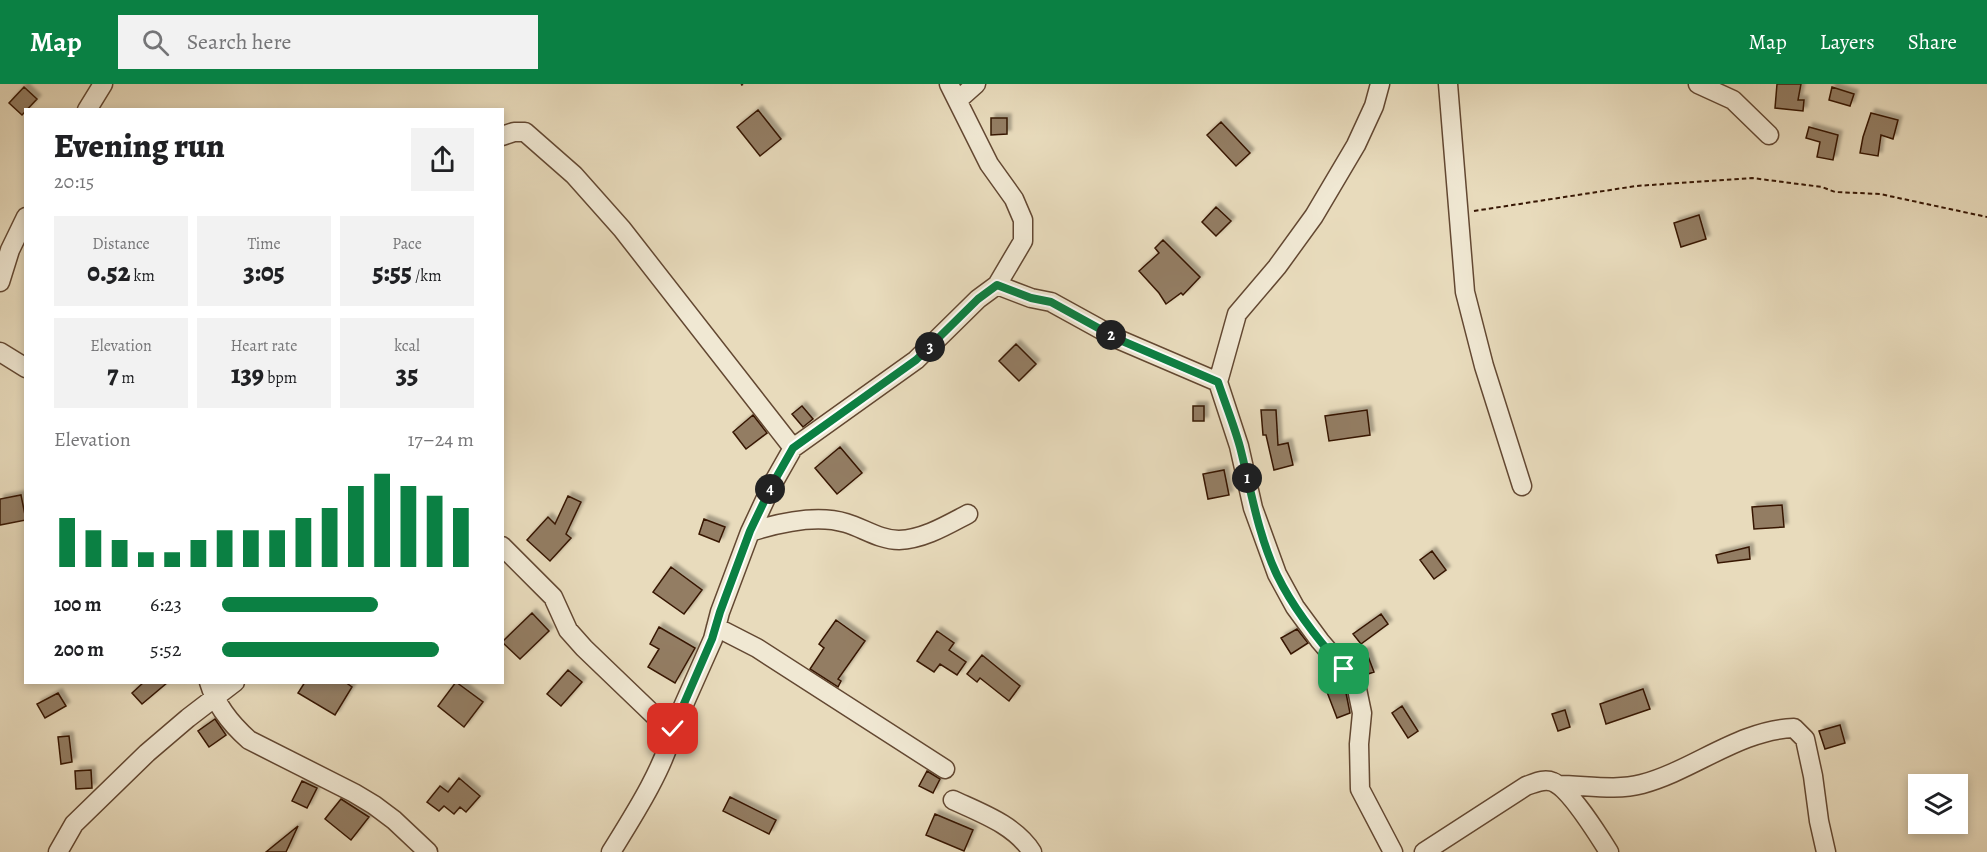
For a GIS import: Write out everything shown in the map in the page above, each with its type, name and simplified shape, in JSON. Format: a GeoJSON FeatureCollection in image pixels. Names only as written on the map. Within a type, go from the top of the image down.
{"type":"FeatureCollection","features":[{"type":"Feature","properties":{"kind":"street"},"geometry":{"type":"LineString","coordinates":[[88,108],[104,84]]}},
{"type":"Feature","properties":{"kind":"street"},"geometry":{"type":"LineString","coordinates":[[611,852],[650,785],[669,745],[673,729],[712,639],[750,531],[793,448],[916,360],[978,299],[997,285],[1023,241],[1023,220],[1014,199],[989,164],[953,92],[976,84]]}},
{"type":"Feature","properties":{"kind":"street"},"geometry":{"type":"LineString","coordinates":[[1380,84],[1374,106],[1356,145],[1314,216],[1277,267],[1237,314],[1218,382],[1239,446],[1253,508],[1276,574],[1295,607],[1358,689],[1362,713],[1359,744],[1360,789],[1393,852]]}},
{"type":"Feature","properties":{"kind":"street"},"geometry":{"type":"LineString","coordinates":[[1448,84],[1465,292],[1484,366],[1522,486]]}},
{"type":"Feature","properties":{"kind":"street"},"geometry":{"type":"LineString","coordinates":[[1698,84],[1733,100],[1769,135]]}},
{"type":"Feature","properties":{"kind":"street"},"geometry":{"type":"LineString","coordinates":[[504,135],[525,132],[574,175],[622,229],[793,448]]}},
{"type":"Feature","properties":{"kind":"street"},"geometry":{"type":"LineString","coordinates":[[0,232],[22,224]]}},
{"type":"Feature","properties":{"kind":"street"},"geometry":{"type":"LineString","coordinates":[[0,282],[10,250],[22,224]]}},
{"type":"Feature","properties":{"kind":"street"},"geometry":{"type":"LineString","coordinates":[[997,285],[1031,298],[1051,302],[1120,340],[1218,382]]}},
{"type":"Feature","properties":{"kind":"street"},"geometry":{"type":"LineString","coordinates":[[0,352],[24,367]]}},
{"type":"Feature","properties":{"kind":"street"},"geometry":{"type":"LineString","coordinates":[[750,531],[784,522],[813,520],[844,522],[872,534],[898,540],[929,534],[968,514]]}},
{"type":"Feature","properties":{"kind":"street"},"geometry":{"type":"LineString","coordinates":[[504,548],[553,597],[568,630],[584,648],[659,720],[673,729]]}},
{"type":"Feature","properties":{"kind":"street"},"geometry":{"type":"LineString","coordinates":[[716,627],[757,648],[945,769]]}},
{"type":"Feature","properties":{"kind":"street"},"geometry":{"type":"LineString","coordinates":[[58,852],[74,824],[147,753],[188,718],[212,690],[229,684]]}},
{"type":"Feature","properties":{"kind":"street"},"geometry":{"type":"LineString","coordinates":[[212,690],[224,714],[249,740],[374,805],[394,820],[428,852]]}},
{"type":"Feature","properties":{"kind":"street"},"geometry":{"type":"LineString","coordinates":[[1558,785],[1614,787],[1641,785],[1741,740],[1777,729],[1794,728],[1805,739],[1826,852]]}},
{"type":"Feature","properties":{"kind":"street"},"geometry":{"type":"LineString","coordinates":[[1424,852],[1526,786],[1544,780],[1558,785],[1591,824],[1609,852]]}},
{"type":"Feature","properties":{"kind":"street"},"geometry":{"type":"LineString","coordinates":[[953,800],[1008,828],[1021,838],[1032,852]]}},
{"type":"Feature","properties":{"kind":"path"},"geometry":{"type":"LineString","coordinates":[[1459,220],[1474,211],[1636,186],[1752,178],[1822,187],[1835,192],[1880,195],[1987,217]]}},
{"type":"Feature","properties":{"kind":"building"},"geometry":{"type":"Polygon","coordinates":[[[1777,84],[1801,84],[1798,100],[1804,100],[1803,111],[1775,108],[1777,84]]]}},
{"type":"Feature","properties":{"kind":"building"},"geometry":{"type":"Polygon","coordinates":[[[24,87],[37,99],[29,108],[24,108],[22,115],[9,103],[24,87]]]}},
{"type":"Feature","properties":{"kind":"building"},"geometry":{"type":"Polygon","coordinates":[[[1832,87],[1854,94],[1850,106],[1829,100],[1832,87]]]}},
{"type":"Feature","properties":{"kind":"building"},"geometry":{"type":"Polygon","coordinates":[[[758,110],[781,139],[760,156],[737,127],[758,110]]]}},
{"type":"Feature","properties":{"kind":"building"},"geometry":{"type":"Polygon","coordinates":[[[1871,113],[1898,120],[1893,139],[1881,135],[1878,156],[1860,153],[1871,113]]]}},
{"type":"Feature","properties":{"kind":"building"},"geometry":{"type":"Polygon","coordinates":[[[991,118],[1007,118],[1007,134],[991,135],[991,118]]]}},
{"type":"Feature","properties":{"kind":"building"},"geometry":{"type":"Polygon","coordinates":[[[1221,122],[1250,153],[1236,166],[1207,135],[1221,122]]]}},
{"type":"Feature","properties":{"kind":"building"},"geometry":{"type":"Polygon","coordinates":[[[1809,127],[1838,135],[1833,160],[1817,157],[1820,142],[1806,138],[1809,127]]]}},
{"type":"Feature","properties":{"kind":"building"},"geometry":{"type":"Polygon","coordinates":[[[1216,207],[1231,221],[1216,236],[1202,222],[1216,207]]]}},
{"type":"Feature","properties":{"kind":"building"},"geometry":{"type":"Polygon","coordinates":[[[1699,215],[1706,239],[1681,247],[1674,223],[1699,215]]]}},
{"type":"Feature","properties":{"kind":"building"},"geometry":{"type":"Polygon","coordinates":[[[1163,240],[1200,277],[1183,295],[1181,293],[1166,304],[1139,271],[1159,253],[1155,248],[1163,240]]]}},
{"type":"Feature","properties":{"kind":"building"},"geometry":{"type":"Polygon","coordinates":[[[1016,344],[1036,364],[1019,381],[999,361],[1016,344]]]}},
{"type":"Feature","properties":{"kind":"building"},"geometry":{"type":"Polygon","coordinates":[[[802,406],[813,419],[803,427],[792,414],[802,406]]]}},
{"type":"Feature","properties":{"kind":"building"},"geometry":{"type":"Polygon","coordinates":[[[1193,406],[1204,406],[1204,421],[1193,421],[1193,406]]]}},
{"type":"Feature","properties":{"kind":"building"},"geometry":{"type":"Polygon","coordinates":[[[1261,410],[1276,410],[1278,445],[1288,443],[1293,465],[1274,470],[1266,435],[1263,435],[1261,410]]]}},
{"type":"Feature","properties":{"kind":"building"},"geometry":{"type":"Polygon","coordinates":[[[1367,410],[1370,435],[1329,441],[1325,416],[1367,410]]]}},
{"type":"Feature","properties":{"kind":"building"},"geometry":{"type":"Polygon","coordinates":[[[753,415],[767,433],[746,449],[733,432],[753,415]]]}},
{"type":"Feature","properties":{"kind":"building"},"geometry":{"type":"Polygon","coordinates":[[[840,447],[862,473],[837,494],[815,468],[840,447]]]}},
{"type":"Feature","properties":{"kind":"building"},"geometry":{"type":"Polygon","coordinates":[[[1224,470],[1229,495],[1208,499],[1203,474],[1224,470]]]}},
{"type":"Feature","properties":{"kind":"building"},"geometry":{"type":"Polygon","coordinates":[[[21,495],[24,520],[0,525],[0,499],[21,495]]]}},
{"type":"Feature","properties":{"kind":"building"},"geometry":{"type":"Polygon","coordinates":[[[568,496],[581,502],[566,534],[571,538],[550,561],[527,540],[548,517],[555,524],[568,496]]]}},
{"type":"Feature","properties":{"kind":"building"},"geometry":{"type":"Polygon","coordinates":[[[1782,505],[1784,527],[1754,529],[1752,507],[1782,505]]]}},
{"type":"Feature","properties":{"kind":"building"},"geometry":{"type":"Polygon","coordinates":[[[704,519],[725,527],[719,542],[699,534],[704,519]]]}},
{"type":"Feature","properties":{"kind":"building"},"geometry":{"type":"Polygon","coordinates":[[[1749,547],[1750,559],[1718,563],[1716,555],[1749,547]]]}},
{"type":"Feature","properties":{"kind":"building"},"geometry":{"type":"Polygon","coordinates":[[[1432,551],[1446,570],[1434,579],[1420,560],[1432,551]]]}},
{"type":"Feature","properties":{"kind":"building"},"geometry":{"type":"Polygon","coordinates":[[[671,567],[702,590],[684,614],[653,592],[671,567]]]}},
{"type":"Feature","properties":{"kind":"building"},"geometry":{"type":"Polygon","coordinates":[[[532,613],[549,631],[520,659],[504,644],[504,640],[532,613]]]}},
{"type":"Feature","properties":{"kind":"building"},"geometry":{"type":"Polygon","coordinates":[[[1381,614],[1388,624],[1361,644],[1353,634],[1381,614]]]}},
{"type":"Feature","properties":{"kind":"building"},"geometry":{"type":"Polygon","coordinates":[[[836,620],[865,641],[838,679],[841,681],[838,687],[810,669],[824,648],[819,644],[836,620]]]}},
{"type":"Feature","properties":{"kind":"building"},"geometry":{"type":"Polygon","coordinates":[[[659,627],[695,648],[675,683],[648,667],[659,649],[650,644],[659,627]]]}},
{"type":"Feature","properties":{"kind":"building"},"geometry":{"type":"Polygon","coordinates":[[[1297,629],[1308,643],[1291,654],[1281,638],[1297,629]]]}},
{"type":"Feature","properties":{"kind":"building"},"geometry":{"type":"Polygon","coordinates":[[[937,631],[954,643],[949,650],[966,662],[957,675],[940,664],[934,672],[917,661],[937,631]]]}},
{"type":"Feature","properties":{"kind":"building"},"geometry":{"type":"Polygon","coordinates":[[[1366,651],[1374,672],[1362,676],[1354,656],[1366,651]]]}},
{"type":"Feature","properties":{"kind":"building"},"geometry":{"type":"Polygon","coordinates":[[[982,655],[1020,686],[1009,701],[980,678],[977,682],[967,674],[982,655]]]}},
{"type":"Feature","properties":{"kind":"building"},"geometry":{"type":"Polygon","coordinates":[[[568,670],[582,682],[561,706],[547,694],[568,670]]]}},
{"type":"Feature","properties":{"kind":"building"},"geometry":{"type":"Polygon","coordinates":[[[142,684],[166,684],[142,704],[132,693],[142,684]]]}},
{"type":"Feature","properties":{"kind":"building"},"geometry":{"type":"Polygon","coordinates":[[[304,684],[348,684],[352,687],[335,715],[298,693],[304,684]]]}},
{"type":"Feature","properties":{"kind":"building"},"geometry":{"type":"Polygon","coordinates":[[[454,684],[459,684],[483,702],[464,727],[438,706],[454,684]]]}},
{"type":"Feature","properties":{"kind":"building"},"geometry":{"type":"Polygon","coordinates":[[[1342,686],[1346,693],[1350,713],[1337,718],[1327,692],[1342,686]]]}},
{"type":"Feature","properties":{"kind":"building"},"geometry":{"type":"Polygon","coordinates":[[[1643,689],[1650,709],[1606,724],[1600,704],[1643,689]]]}},
{"type":"Feature","properties":{"kind":"building"},"geometry":{"type":"Polygon","coordinates":[[[58,693],[66,706],[45,718],[37,704],[58,693]]]}},
{"type":"Feature","properties":{"kind":"building"},"geometry":{"type":"Polygon","coordinates":[[[1402,706],[1418,731],[1408,738],[1392,713],[1402,706]]]}},
{"type":"Feature","properties":{"kind":"building"},"geometry":{"type":"Polygon","coordinates":[[[1565,710],[1570,727],[1558,731],[1552,714],[1565,710]]]}},
{"type":"Feature","properties":{"kind":"building"},"geometry":{"type":"Polygon","coordinates":[[[215,719],[226,735],[209,747],[198,731],[215,719]]]}},
{"type":"Feature","properties":{"kind":"building"},"geometry":{"type":"Polygon","coordinates":[[[1840,725],[1845,743],[1825,749],[1819,731],[1840,725]]]}},
{"type":"Feature","properties":{"kind":"building"},"geometry":{"type":"Polygon","coordinates":[[[69,736],[72,762],[61,764],[58,737],[69,736]]]}},
{"type":"Feature","properties":{"kind":"building"},"geometry":{"type":"Polygon","coordinates":[[[91,770],[92,788],[76,789],[75,771],[91,770]]]}},
{"type":"Feature","properties":{"kind":"building"},"geometry":{"type":"Polygon","coordinates":[[[927,771],[940,779],[933,793],[919,786],[927,771]]]}},
{"type":"Feature","properties":{"kind":"building"},"geometry":{"type":"Polygon","coordinates":[[[459,778],[480,796],[466,812],[460,807],[454,814],[444,806],[439,811],[427,802],[440,786],[448,792],[459,778]]]}},
{"type":"Feature","properties":{"kind":"building"},"geometry":{"type":"Polygon","coordinates":[[[302,781],[317,788],[307,808],[292,801],[302,781]]]}},
{"type":"Feature","properties":{"kind":"building"},"geometry":{"type":"Polygon","coordinates":[[[730,797],[776,820],[769,834],[723,811],[730,797]]]}},
{"type":"Feature","properties":{"kind":"building"},"geometry":{"type":"Polygon","coordinates":[[[341,799],[369,817],[351,840],[325,819],[341,799]]]}},
{"type":"Feature","properties":{"kind":"building"},"geometry":{"type":"Polygon","coordinates":[[[935,814],[973,830],[964,851],[926,835],[935,814]]]}},
{"type":"Feature","properties":{"kind":"building"},"geometry":{"type":"Polygon","coordinates":[[[298,826],[286,852],[266,852],[298,826]]]}},
{"type":"Feature","properties":{"kind":"route"},"geometry":{"type":"LineString","coordinates":[[673,729],[712,639],[750,531],[793,448],[916,360],[978,299],[997,285],[1031,298],[1051,302],[1120,340],[1218,382],[1239,446],[1253,508],[1276,574],[1295,607],[1320,642],[1344,669]]}}]}
